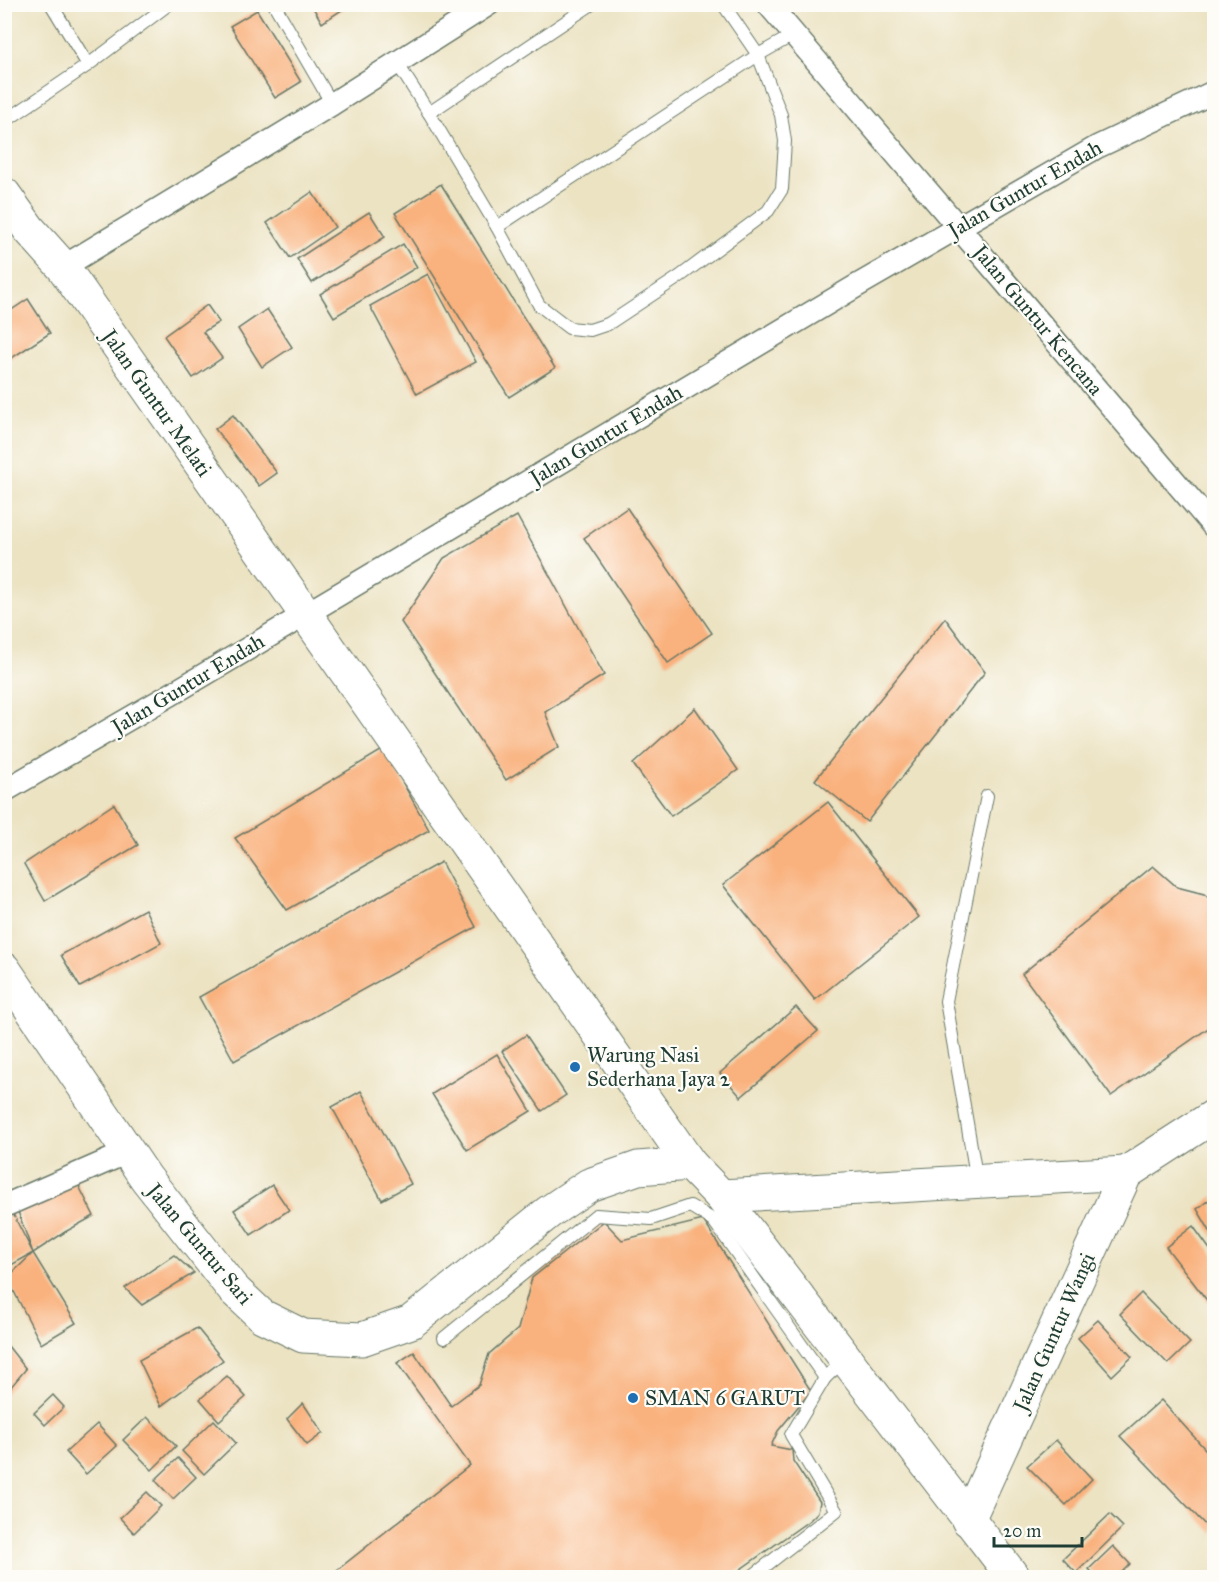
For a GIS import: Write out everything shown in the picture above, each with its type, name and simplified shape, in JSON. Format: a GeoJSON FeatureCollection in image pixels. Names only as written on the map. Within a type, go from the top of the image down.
{"type":"FeatureCollection","features":[{"type":"Feature","properties":{"kind":"street"},"geometry":{"type":"LineString","coordinates":[[63,267],[332,104],[489,4]]}},
{"type":"Feature","properties":{"kind":"street","name":"Jalan Guntur Kencana"},"geometry":{"type":"LineString","coordinates":[[768,4],[1215,527]]}},
{"type":"Feature","properties":{"kind":"street","name":"Jalan Guntur Endah"},"geometry":{"type":"LineString","coordinates":[[4,791],[958,227],[1097,147],[1215,92]]}},
{"type":"Feature","properties":{"kind":"street","name":"Jalan Guntur Melati"},"geometry":{"type":"LineString","coordinates":[[4,194],[29,229],[63,267],[690,1164]]}},
{"type":"Feature","properties":{"kind":"street","name":"Jalan Guntur Sari"},"geometry":{"type":"LineString","coordinates":[[4,969],[146,1178],[233,1289],[262,1316],[303,1336],[362,1339],[411,1322],[549,1212],[589,1185],[638,1168],[690,1164]]}},
{"type":"Feature","properties":{"kind":"street"},"geometry":{"type":"LineString","coordinates":[[721,1196],[1126,1173],[1215,1116]]}},
{"type":"Feature","properties":{"kind":"street"},"geometry":{"type":"LineString","coordinates":[[4,1206],[128,1152]]}},
{"type":"Feature","properties":{"kind":"street"},"geometry":{"type":"LineString","coordinates":[[690,1164],[721,1196],[835,1368],[968,1520],[1014,1578]]}},
{"type":"Feature","properties":{"kind":"street","name":"Jalan Guntur Wangi"},"geometry":{"type":"LineString","coordinates":[[968,1520],[1126,1173]]}},
{"type":"Feature","properties":{"kind":"lane"},"geometry":{"type":"LineString","coordinates":[[51,4],[88,65]]}},
{"type":"Feature","properties":{"kind":"lane"},"geometry":{"type":"LineString","coordinates":[[4,122],[88,65],[169,4]]}},
{"type":"Feature","properties":{"kind":"lane"},"geometry":{"type":"LineString","coordinates":[[274,4],[332,104]]}},
{"type":"Feature","properties":{"kind":"lane"},"geometry":{"type":"LineString","coordinates":[[429,113],[592,4]]}},
{"type":"Feature","properties":{"kind":"lane"},"geometry":{"type":"LineString","coordinates":[[397,63],[497,227],[539,305],[569,328],[590,330],[608,324],[679,277],[768,212],[782,189],[785,141],[781,115],[758,55],[723,4]]}},
{"type":"Feature","properties":{"kind":"lane"},"geometry":{"type":"LineString","coordinates":[[497,227],[758,55],[793,35]]}},
{"type":"Feature","properties":{"kind":"lane"},"geometry":{"type":"LineString","coordinates":[[977,1181],[946,1001],[987,796]]}},
{"type":"Feature","properties":{"kind":"lane"},"geometry":{"type":"LineString","coordinates":[[444,1338],[596,1215],[651,1219],[690,1206],[713,1220],[835,1368],[791,1435],[836,1511],[750,1578]]}},
{"type":"Feature","properties":{"kind":"building"},"geometry":{"type":"Polygon","coordinates":[[[311,4],[351,4],[322,23],[311,4]]]}},
{"type":"Feature","properties":{"kind":"building"},"geometry":{"type":"Polygon","coordinates":[[[257,10],[301,82],[275,98],[230,26],[257,10]]]}},
{"type":"Feature","properties":{"kind":"building"},"geometry":{"type":"Polygon","coordinates":[[[441,184],[555,368],[509,397],[395,213],[441,184]]]}},
{"type":"Feature","properties":{"kind":"building"},"geometry":{"type":"Polygon","coordinates":[[[312,192],[335,227],[290,258],[267,223],[312,192]]]}},
{"type":"Feature","properties":{"kind":"building"},"geometry":{"type":"Polygon","coordinates":[[[369,212],[385,237],[312,283],[297,259],[369,212]]]}},
{"type":"Feature","properties":{"kind":"building"},"geometry":{"type":"Polygon","coordinates":[[[403,244],[417,267],[334,317],[320,294],[403,244]]]}},
{"type":"Feature","properties":{"kind":"building"},"geometry":{"type":"Polygon","coordinates":[[[428,274],[476,362],[417,394],[370,306],[428,274]]]}},
{"type":"Feature","properties":{"kind":"building"},"geometry":{"type":"Polygon","coordinates":[[[28,299],[50,333],[4,363],[4,315],[28,299]]]}},
{"type":"Feature","properties":{"kind":"building"},"geometry":{"type":"Polygon","coordinates":[[[207,305],[219,322],[203,332],[222,358],[193,378],[164,336],[207,305]]]}},
{"type":"Feature","properties":{"kind":"building"},"geometry":{"type":"Polygon","coordinates":[[[267,309],[292,347],[262,367],[238,329],[267,309]]]}},
{"type":"Feature","properties":{"kind":"building"},"geometry":{"type":"Polygon","coordinates":[[[233,415],[277,473],[259,486],[215,429],[233,415]]]}},
{"type":"Feature","properties":{"kind":"building"},"geometry":{"type":"Polygon","coordinates":[[[627,508],[712,633],[668,663],[584,538],[627,508]]]}},
{"type":"Feature","properties":{"kind":"building"},"geometry":{"type":"Polygon","coordinates":[[[517,516],[604,675],[545,712],[559,747],[506,780],[401,622],[444,558],[517,516]]]}},
{"type":"Feature","properties":{"kind":"building"},"geometry":{"type":"Polygon","coordinates":[[[945,618],[985,672],[867,822],[815,780],[945,618]]]}},
{"type":"Feature","properties":{"kind":"building"},"geometry":{"type":"Polygon","coordinates":[[[695,708],[738,770],[671,816],[633,764],[695,708]]]}},
{"type":"Feature","properties":{"kind":"building"},"geometry":{"type":"Polygon","coordinates":[[[384,749],[429,830],[287,910],[235,838],[384,749]]]}},
{"type":"Feature","properties":{"kind":"building"},"geometry":{"type":"Polygon","coordinates":[[[828,802],[919,917],[815,1000],[723,885],[828,802]]]}},
{"type":"Feature","properties":{"kind":"building"},"geometry":{"type":"Polygon","coordinates":[[[114,804],[138,845],[45,901],[24,864],[114,804]]]}},
{"type":"Feature","properties":{"kind":"building"},"geometry":{"type":"Polygon","coordinates":[[[441,862],[476,927],[234,1061],[199,997],[441,862]]]}},
{"type":"Feature","properties":{"kind":"building"},"geometry":{"type":"Polygon","coordinates":[[[1153,866],[1177,887],[1204,894],[1214,903],[1214,1024],[1111,1096],[1022,974],[1153,866]]]}},
{"type":"Feature","properties":{"kind":"building"},"geometry":{"type":"Polygon","coordinates":[[[145,909],[161,943],[80,987],[61,955],[145,909]]]}},
{"type":"Feature","properties":{"kind":"building"},"geometry":{"type":"Polygon","coordinates":[[[796,1007],[818,1031],[741,1097],[720,1073],[796,1007]]]}},
{"type":"Feature","properties":{"kind":"building"},"geometry":{"type":"Polygon","coordinates":[[[526,1035],[566,1095],[542,1111],[502,1051],[526,1035]]]}},
{"type":"Feature","properties":{"kind":"building"},"geometry":{"type":"Polygon","coordinates":[[[497,1054],[531,1111],[467,1150],[432,1094],[497,1054]]]}},
{"type":"Feature","properties":{"kind":"building"},"geometry":{"type":"Polygon","coordinates":[[[361,1091],[411,1184],[382,1200],[332,1107],[361,1091]]]}},
{"type":"Feature","properties":{"kind":"building"},"geometry":{"type":"Polygon","coordinates":[[[77,1182],[94,1216],[33,1253],[16,1206],[77,1182]]]}},
{"type":"Feature","properties":{"kind":"building"},"geometry":{"type":"Polygon","coordinates":[[[272,1185],[289,1210],[251,1235],[234,1210],[272,1185]]]}},
{"type":"Feature","properties":{"kind":"building"},"geometry":{"type":"Polygon","coordinates":[[[1214,1196],[1214,1238],[1197,1209],[1214,1196]]]}},
{"type":"Feature","properties":{"kind":"building"},"geometry":{"type":"Polygon","coordinates":[[[11,1210],[33,1253],[4,1269],[4,1214],[11,1210]]]}},
{"type":"Feature","properties":{"kind":"building","name":"SMAN 6 GARUT"},"geometry":{"type":"Polygon","coordinates":[[[703,1220],[811,1391],[778,1431],[771,1446],[792,1450],[793,1461],[820,1502],[818,1512],[810,1520],[728,1578],[327,1578],[470,1465],[397,1363],[414,1352],[451,1406],[479,1385],[489,1354],[518,1329],[532,1278],[604,1221],[622,1240],[703,1220]]]}},
{"type":"Feature","properties":{"kind":"building"},"geometry":{"type":"Polygon","coordinates":[[[1193,1226],[1214,1255],[1214,1298],[1209,1303],[1166,1247],[1193,1226]]]}},
{"type":"Feature","properties":{"kind":"building"},"geometry":{"type":"Polygon","coordinates":[[[33,1253],[76,1323],[41,1344],[7,1278],[33,1253]]]}},
{"type":"Feature","properties":{"kind":"building"},"geometry":{"type":"Polygon","coordinates":[[[174,1255],[194,1273],[142,1305],[125,1288],[174,1255]]]}},
{"type":"Feature","properties":{"kind":"building"},"geometry":{"type":"Polygon","coordinates":[[[1141,1293],[1190,1343],[1168,1364],[1120,1314],[1141,1293]]]}},
{"type":"Feature","properties":{"kind":"building"},"geometry":{"type":"Polygon","coordinates":[[[1098,1320],[1132,1357],[1112,1376],[1078,1338],[1098,1320]]]}},
{"type":"Feature","properties":{"kind":"building"},"geometry":{"type":"Polygon","coordinates":[[[197,1328],[223,1360],[161,1406],[139,1360],[197,1328]]]}},
{"type":"Feature","properties":{"kind":"building"},"geometry":{"type":"Polygon","coordinates":[[[4,1341],[26,1369],[4,1395],[4,1341]]]}},
{"type":"Feature","properties":{"kind":"building"},"geometry":{"type":"Polygon","coordinates":[[[227,1376],[246,1397],[219,1421],[200,1399],[227,1376]]]}},
{"type":"Feature","properties":{"kind":"building"},"geometry":{"type":"Polygon","coordinates":[[[53,1395],[64,1407],[45,1425],[34,1413],[53,1395]]]}},
{"type":"Feature","properties":{"kind":"building"},"geometry":{"type":"Polygon","coordinates":[[[1161,1400],[1214,1459],[1214,1534],[1120,1436],[1161,1400]]]}},
{"type":"Feature","properties":{"kind":"building"},"geometry":{"type":"Polygon","coordinates":[[[303,1403],[323,1433],[307,1445],[287,1419],[303,1403]]]}},
{"type":"Feature","properties":{"kind":"building"},"geometry":{"type":"Polygon","coordinates":[[[147,1417],[176,1446],[152,1470],[123,1440],[147,1417]]]}},
{"type":"Feature","properties":{"kind":"building"},"geometry":{"type":"Polygon","coordinates":[[[214,1420],[236,1443],[204,1474],[182,1451],[214,1420]]]}},
{"type":"Feature","properties":{"kind":"building"},"geometry":{"type":"Polygon","coordinates":[[[97,1424],[117,1446],[86,1474],[66,1452],[97,1424]]]}},
{"type":"Feature","properties":{"kind":"building"},"geometry":{"type":"Polygon","coordinates":[[[1056,1440],[1092,1479],[1066,1505],[1027,1466],[1056,1440]]]}},
{"type":"Feature","properties":{"kind":"building"},"geometry":{"type":"Polygon","coordinates":[[[178,1458],[196,1477],[173,1499],[155,1480],[178,1458]]]}},
{"type":"Feature","properties":{"kind":"building"},"geometry":{"type":"Polygon","coordinates":[[[147,1492],[161,1506],[134,1533],[120,1518],[147,1492]]]}},
{"type":"Feature","properties":{"kind":"building"},"geometry":{"type":"Polygon","coordinates":[[[1110,1514],[1123,1527],[1076,1573],[1063,1559],[1110,1514]]]}},
{"type":"Feature","properties":{"kind":"building"},"geometry":{"type":"Polygon","coordinates":[[[1113,1546],[1130,1564],[1116,1578],[1097,1578],[1089,1569],[1113,1546]]]}},
{"type":"Feature","properties":{"kind":"place","name":"Warung Nasi Sederhana Jaya 2"},"geometry":{"type":"Point","coordinates":[575,1067]}},
{"type":"Feature","properties":{"kind":"place","name":"SMAN 6 GARUT"},"geometry":{"type":"Point","coordinates":[633,1398]}}]}
